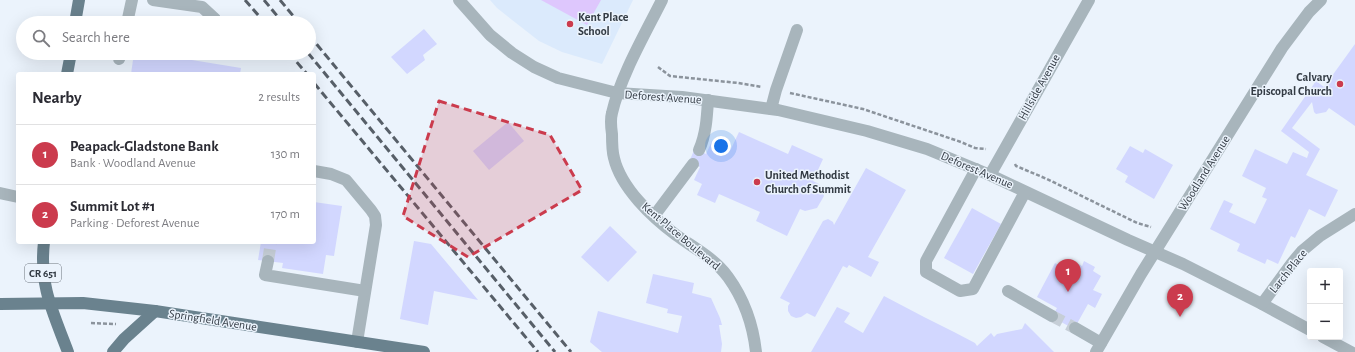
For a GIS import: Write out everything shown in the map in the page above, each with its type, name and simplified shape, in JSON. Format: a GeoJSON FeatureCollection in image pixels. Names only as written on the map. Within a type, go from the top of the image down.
{"type":"FeatureCollection","features":[{"type":"Feature","properties":{"kind":"main road"},"geometry":{"type":"LineString","coordinates":[[76,16],[79,0]]}},
{"type":"Feature","properties":{"kind":"main road"},"geometry":{"type":"LineString","coordinates":[[68,72],[70,60]]}},
{"type":"Feature","properties":{"kind":"main road","name":"CR 651"},"geometry":{"type":"LineString","coordinates":[[44,244],[44,278],[49,303]]}},
{"type":"Feature","properties":{"kind":"main road"},"geometry":{"type":"LineString","coordinates":[[49,303],[68,352]]}},
{"type":"Feature","properties":{"kind":"main road","name":"Springfield Avenue"},"geometry":{"type":"LineString","coordinates":[[0,304],[83,303],[156,311],[409,351],[424,352]]}},
{"type":"Feature","properties":{"kind":"main road"},"geometry":{"type":"LineString","coordinates":[[114,352],[124,339],[156,311]]}},
{"type":"Feature","properties":{"kind":"street"},"geometry":{"type":"LineString","coordinates":[[129,16],[132,0]]}},
{"type":"Feature","properties":{"kind":"street"},"geometry":{"type":"LineString","coordinates":[[153,0],[202,7],[212,16]]}},
{"type":"Feature","properties":{"kind":"street"},"geometry":{"type":"LineString","coordinates":[[459,0],[490,36],[512,53],[534,67],[558,78],[617,93]]}},
{"type":"Feature","properties":{"kind":"street","name":"Kent Place Boulevard"},"geometry":{"type":"LineString","coordinates":[[662,0],[617,93],[611,117],[614,159],[622,177],[641,204],[676,235],[711,259],[727,276],[739,294],[746,311],[754,333],[756,352]]}},
{"type":"Feature","properties":{"kind":"street","name":"Hillside Avenue"},"geometry":{"type":"LineString","coordinates":[[990,175],[1089,0]]}},
{"type":"Feature","properties":{"kind":"street","name":"Woodland Avenue"},"geometry":{"type":"LineString","coordinates":[[1099,347],[1155,252],[1282,48],[1309,12],[1321,0]]}},
{"type":"Feature","properties":{"kind":"street"},"geometry":{"type":"LineString","coordinates":[[771,109],[797,30]]}},
{"type":"Feature","properties":{"kind":"street","name":"Deforest Avenue"},"geometry":{"type":"LineString","coordinates":[[617,93],[682,97],[771,109],[867,131],[927,149],[990,175],[1155,252],[1262,304],[1307,328]]}},
{"type":"Feature","properties":{"kind":"street"},"geometry":{"type":"LineString","coordinates":[[699,150],[703,143],[708,100]]}},
{"type":"Feature","properties":{"kind":"street"},"geometry":{"type":"LineString","coordinates":[[654,216],[693,164]]}},
{"type":"Feature","properties":{"kind":"street"},"geometry":{"type":"LineString","coordinates":[[976,169],[926,261],[926,272],[960,291],[972,289],[1025,192]]}},
{"type":"Feature","properties":{"kind":"street"},"geometry":{"type":"LineString","coordinates":[[316,171],[331,174],[346,180],[375,216],[376,225],[357,342]]}},
{"type":"Feature","properties":{"kind":"street"},"geometry":{"type":"LineString","coordinates":[[0,193],[16,197]]}},
{"type":"Feature","properties":{"kind":"street","name":"Larch Place"},"geometry":{"type":"LineString","coordinates":[[1262,304],[1302,251],[1320,236],[1355,214]]}},
{"type":"Feature","properties":{"kind":"street"},"geometry":{"type":"LineString","coordinates":[[268,261],[265,275],[365,291]]}},
{"type":"Feature","properties":{"kind":"street"},"geometry":{"type":"LineString","coordinates":[[1008,291],[1052,316]]}},
{"type":"Feature","properties":{"kind":"street"},"geometry":{"type":"LineString","coordinates":[[1075,328],[1099,347]]}},
{"type":"Feature","properties":{"kind":"street"},"geometry":{"type":"LineString","coordinates":[[1329,340],[1351,352]]}},
{"type":"Feature","properties":{"kind":"path"},"geometry":{"type":"LineString","coordinates":[[1012,160],[1016,166],[1047,179],[1137,223],[1150,228],[1156,226]]}},
{"type":"Feature","properties":{"kind":"path"},"geometry":{"type":"LineString","coordinates":[[91,323],[123,324]]}},
{"type":"Feature","properties":{"kind":"highlighted area"},"geometry":{"type":"Polygon","coordinates":[[[439,101],[550,135],[582,190],[468,257],[403,216],[439,101]]]}},
{"type":"Feature","properties":{"kind":"shaded area","name":"Kent Place School"},"geometry":{"type":"Polygon","coordinates":[[[490,0],[633,0],[602,64],[562,52],[539,41],[497,8],[490,0]]]}},
{"type":"Feature","properties":{"kind":"shaded area"},"geometry":{"type":"Polygon","coordinates":[[[541,0],[601,0],[587,25],[541,0]]]}},
{"type":"Feature","properties":{"kind":"building"},"geometry":{"type":"Polygon","coordinates":[[[424,29],[437,44],[423,55],[425,60],[407,74],[391,57],[424,29]]]}},
{"type":"Feature","properties":{"kind":"building"},"geometry":{"type":"Polygon","coordinates":[[[1355,44],[1355,126],[1329,108],[1326,112],[1316,114],[1314,112],[1312,102],[1292,128],[1320,149],[1306,175],[1338,190],[1325,217],[1309,209],[1295,238],[1291,236],[1278,264],[1267,259],[1265,264],[1237,251],[1240,244],[1210,229],[1224,200],[1233,204],[1229,212],[1255,224],[1267,199],[1262,197],[1266,188],[1242,176],[1255,149],[1287,164],[1293,152],[1307,158],[1309,152],[1281,131],[1316,81],[1324,87],[1355,44]]]}},
{"type":"Feature","properties":{"kind":"building"},"geometry":{"type":"Polygon","coordinates":[[[133,60],[192,60],[241,68],[240,72],[131,72],[133,60]]]}},
{"type":"Feature","properties":{"kind":"building"},"geometry":{"type":"Polygon","coordinates":[[[508,122],[524,141],[489,170],[473,151],[508,122]]]}},
{"type":"Feature","properties":{"kind":"building","name":"United Methodist Church of Summit"},"geometry":{"type":"Polygon","coordinates":[[[739,132],[788,154],[792,145],[823,159],[813,181],[819,184],[824,196],[817,208],[805,211],[800,209],[787,236],[756,221],[760,212],[719,194],[715,203],[697,195],[702,184],[694,180],[700,167],[689,162],[695,148],[706,154],[712,141],[731,149],[739,132]]]}},
{"type":"Feature","properties":{"kind":"building"},"geometry":{"type":"Polygon","coordinates":[[[1130,146],[1143,153],[1145,149],[1173,165],[1154,199],[1125,182],[1128,176],[1116,169],[1130,146]]]}},
{"type":"Feature","properties":{"kind":"building"},"geometry":{"type":"Polygon","coordinates":[[[866,168],[906,190],[868,257],[879,262],[871,277],[849,265],[847,268],[843,266],[815,317],[807,313],[796,318],[791,316],[788,311],[788,306],[790,303],[780,298],[823,221],[828,219],[833,222],[834,225],[866,168]]]}},
{"type":"Feature","properties":{"kind":"building"},"geometry":{"type":"Polygon","coordinates":[[[316,202],[342,206],[334,256],[326,255],[323,274],[282,268],[283,263],[258,260],[261,244],[316,244],[316,202]]]}},
{"type":"Feature","properties":{"kind":"building"},"geometry":{"type":"Polygon","coordinates":[[[972,208],[1001,224],[973,274],[944,258],[972,208]]]}},
{"type":"Feature","properties":{"kind":"building"},"geometry":{"type":"Polygon","coordinates":[[[610,226],[637,252],[608,282],[581,257],[610,226]]]}},
{"type":"Feature","properties":{"kind":"building"},"geometry":{"type":"Polygon","coordinates":[[[414,241],[431,244],[478,300],[434,291],[428,325],[400,319],[414,241]]]}},
{"type":"Feature","properties":{"kind":"building"},"geometry":{"type":"Polygon","coordinates":[[[1070,259],[1082,266],[1084,261],[1095,267],[1093,271],[1101,276],[1093,290],[1102,294],[1095,308],[1088,304],[1074,329],[1052,317],[1057,308],[1037,297],[1055,263],[1065,269],[1070,259]]]}},
{"type":"Feature","properties":{"kind":"building"},"geometry":{"type":"Polygon","coordinates":[[[653,274],[694,283],[692,293],[711,298],[722,325],[719,325],[722,344],[721,352],[602,352],[590,342],[598,311],[678,333],[682,316],[667,313],[668,309],[646,303],[653,274]]]}},
{"type":"Feature","properties":{"kind":"building"},"geometry":{"type":"Polygon","coordinates":[[[884,296],[975,343],[977,346],[991,333],[994,337],[997,334],[1022,329],[1025,323],[1054,352],[811,352],[837,307],[850,313],[844,322],[863,333],[884,296]]]}},
{"type":"Feature","properties":{"kind":"tunnel"},"geometry":{"type":"LineString","coordinates":[[268,261],[271,244]]}},
{"type":"Feature","properties":{"kind":"tunnel"},"geometry":{"type":"LineString","coordinates":[[1052,316],[1075,328]]}},
{"type":"Feature","properties":{"kind":"railway"},"geometry":{"type":"LineString","coordinates":[[245,0],[259,16]]}},
{"type":"Feature","properties":{"kind":"railway"},"geometry":{"type":"LineString","coordinates":[[264,0],[277,16]]}},
{"type":"Feature","properties":{"kind":"railway"},"geometry":{"type":"LineString","coordinates":[[280,0],[293,16]]}},
{"type":"Feature","properties":{"kind":"railway"},"geometry":{"type":"LineString","coordinates":[[316,43],[571,352]]}},
{"type":"Feature","properties":{"kind":"railway"},"geometry":{"type":"LineString","coordinates":[[295,60],[305,72]]}},
{"type":"Feature","properties":{"kind":"railway"},"geometry":{"type":"LineString","coordinates":[[314,60],[555,352]]}},
{"type":"Feature","properties":{"kind":"railway"},"geometry":{"type":"LineString","coordinates":[[316,85],[538,352]]}},
{"type":"Feature","properties":{"kind":"place","name":"Kent Place School"},"geometry":{"type":"Point","coordinates":[570,24]}},
{"type":"Feature","properties":{"kind":"place","name":"Calvary Episcopal Church"},"geometry":{"type":"Point","coordinates":[1340,84]}},
{"type":"Feature","properties":{"kind":"place","name":"United Methodist Church of Summit"},"geometry":{"type":"Point","coordinates":[757,182]}},
{"type":"Feature","properties":{"kind":"place","name":"Peapack-Gladstone Bank"},"geometry":{"type":"Point","coordinates":[1068,292]}},
{"type":"Feature","properties":{"kind":"place","name":"Summit Lot #1"},"geometry":{"type":"Point","coordinates":[1180,317]}}]}
